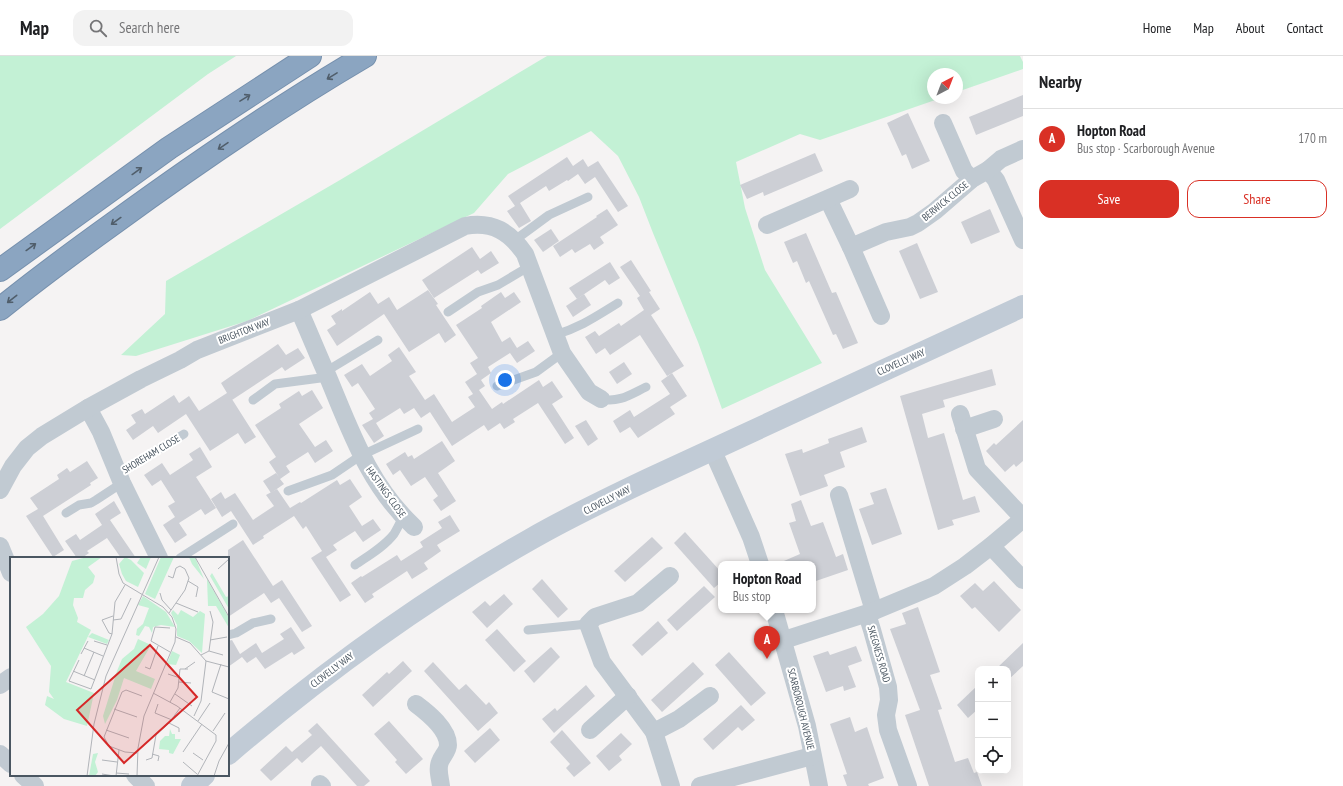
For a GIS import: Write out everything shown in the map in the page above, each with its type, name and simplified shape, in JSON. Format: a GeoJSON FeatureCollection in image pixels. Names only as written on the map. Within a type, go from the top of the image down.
{"type":"FeatureCollection","features":[{"type":"Feature","properties":{"kind":"highway"},"geometry":{"type":"LineString","coordinates":[[0,270],[169,148],[310,56]]}},
{"type":"Feature","properties":{"kind":"highway"},"geometry":{"type":"LineString","coordinates":[[0,308],[183,173],[253,126],[365,56]]}},
{"type":"Feature","properties":{"kind":"street","name":"BERWICK CLOSE"},"geometry":{"type":"LineString","coordinates":[[943,123],[964,171],[972,179]]}},
{"type":"Feature","properties":{"kind":"street","name":"BERWICK CLOSE"},"geometry":{"type":"LineString","coordinates":[[851,246],[886,232],[910,227],[918,223],[935,211],[972,179],[988,170],[1001,159],[1023,149]]}},
{"type":"Feature","properties":{"kind":"street"},"geometry":{"type":"LineString","coordinates":[[988,170],[996,180],[1023,240]]}},
{"type":"Feature","properties":{"kind":"street"},"geometry":{"type":"LineString","coordinates":[[767,225],[850,189]]}},
{"type":"Feature","properties":{"kind":"street"},"geometry":{"type":"LineString","coordinates":[[828,199],[882,316]]}},
{"type":"Feature","properties":{"kind":"street","name":"BRIGHTON WAY"},"geometry":{"type":"LineString","coordinates":[[0,490],[13,466],[27,448],[42,436],[88,408],[197,350],[299,310],[465,226],[477,224],[503,231],[515,240],[526,254],[562,353],[589,392],[601,399]]}},
{"type":"Feature","properties":{"kind":"street","name":"HASTINGS CLOSE"},"geometry":{"type":"LineString","coordinates":[[299,310],[360,456],[382,490],[408,522]]}},
{"type":"Feature","properties":{"kind":"street","name":"CLOVELLY WAY"},"geometry":{"type":"LineString","coordinates":[[229,753],[299,695],[359,650],[480,569],[531,539],[602,502],[712,449],[1016,310]]}},
{"type":"Feature","properties":{"kind":"street","name":"SHOREHAM CLOSE"},"geometry":{"type":"LineString","coordinates":[[88,408],[101,432],[120,478],[159,557]]}},
{"type":"Feature","properties":{"kind":"street","name":"SKEGNESS ROAD"},"geometry":{"type":"LineString","coordinates":[[784,640],[870,613],[934,586],[965,566],[1023,519],[977,469],[962,421],[994,419]]}},
{"type":"Feature","properties":{"kind":"street"},"geometry":{"type":"LineString","coordinates":[[712,449],[742,514],[759,561]]}},
{"type":"Feature","properties":{"kind":"street","name":"SKEGNESS ROAD"},"geometry":{"type":"LineString","coordinates":[[839,495],[870,613],[872,630],[888,687],[886,715],[888,730],[908,786]]}},
{"type":"Feature","properties":{"kind":"street"},"geometry":{"type":"LineString","coordinates":[[0,546],[10,571]]}},
{"type":"Feature","properties":{"kind":"street"},"geometry":{"type":"LineString","coordinates":[[991,546],[1023,580]]}},
{"type":"Feature","properties":{"kind":"street"},"geometry":{"type":"LineString","coordinates":[[670,576],[638,604],[595,617],[588,624],[602,662],[654,732],[671,786]]}},
{"type":"Feature","properties":{"kind":"street","name":"SCARBOROUGH AVENUE"},"geometry":{"type":"LineString","coordinates":[[775,613],[784,640],[807,726],[819,786]]}},
{"type":"Feature","properties":{"kind":"street"},"geometry":{"type":"LineString","coordinates":[[0,685],[10,678]]}},
{"type":"Feature","properties":{"kind":"street"},"geometry":{"type":"LineString","coordinates":[[590,730],[628,696]]}},
{"type":"Feature","properties":{"kind":"street"},"geometry":{"type":"LineString","coordinates":[[654,732],[679,719],[710,696]]}},
{"type":"Feature","properties":{"kind":"street"},"geometry":{"type":"LineString","coordinates":[[416,704],[429,714],[446,736],[448,745],[438,770],[441,786]]}},
{"type":"Feature","properties":{"kind":"street"},"geometry":{"type":"LineString","coordinates":[[0,754],[10,763]]}},
{"type":"Feature","properties":{"kind":"street"},"geometry":{"type":"LineString","coordinates":[[700,786],[812,756]]}},
{"type":"Feature","properties":{"kind":"street"},"geometry":{"type":"LineString","coordinates":[[24,776],[35,786]]}},
{"type":"Feature","properties":{"kind":"street"},"geometry":{"type":"LineString","coordinates":[[136,776],[146,786]]}},
{"type":"Feature","properties":{"kind":"street"},"geometry":{"type":"LineString","coordinates":[[192,786],[203,776]]}},
{"type":"Feature","properties":{"kind":"lane"},"geometry":{"type":"LineString","coordinates":[[515,240],[549,215],[588,197]]}},
{"type":"Feature","properties":{"kind":"lane"},"geometry":{"type":"LineString","coordinates":[[448,312],[478,292],[498,285],[530,266]]}},
{"type":"Feature","properties":{"kind":"lane"},"geometry":{"type":"LineString","coordinates":[[555,335],[575,329],[587,323],[618,303]]}},
{"type":"Feature","properties":{"kind":"lane"},"geometry":{"type":"LineString","coordinates":[[253,400],[275,384],[326,374],[378,340]]}},
{"type":"Feature","properties":{"kind":"lane"},"geometry":{"type":"LineString","coordinates":[[497,386],[536,372],[562,353]]}},
{"type":"Feature","properties":{"kind":"lane","name":"BRIGHTON WAY"},"geometry":{"type":"LineString","coordinates":[[601,399],[610,401],[619,400],[646,387]]}},
{"type":"Feature","properties":{"kind":"lane","name":"HASTINGS CLOSE"},"geometry":{"type":"LineString","coordinates":[[288,491],[332,475],[360,456],[418,429]]}},
{"type":"Feature","properties":{"kind":"lane","name":"SHOREHAM CLOSE"},"geometry":{"type":"LineString","coordinates":[[66,513],[79,505],[91,503],[96,500],[120,478],[184,434]]}},
{"type":"Feature","properties":{"kind":"lane"},"geometry":{"type":"LineString","coordinates":[[354,565],[386,542],[408,522]]}},
{"type":"Feature","properties":{"kind":"lane"},"geometry":{"type":"LineString","coordinates":[[182,557],[233,524]]}},
{"type":"Feature","properties":{"kind":"lane"},"geometry":{"type":"LineString","coordinates":[[229,635],[236,633],[253,623],[271,619]]}},
{"type":"Feature","properties":{"kind":"lane"},"geometry":{"type":"LineString","coordinates":[[528,630],[588,624]]}},
{"type":"Feature","properties":{"kind":"green space"},"geometry":{"type":"Polygon","coordinates":[[[0,56],[236,56],[208,74],[0,229],[0,56]]]}},
{"type":"Feature","properties":{"kind":"green space"},"geometry":{"type":"Polygon","coordinates":[[[547,56],[1020,56],[1023,62],[1023,69],[963,90],[963,68],[927,68],[927,103],[820,140],[800,134],[736,162],[745,208],[765,270],[822,363],[722,409],[698,342],[639,197],[618,156],[591,131],[508,174],[474,213],[247,321],[136,356],[121,355],[165,314],[166,281],[340,180],[547,56]]]}},
{"type":"Feature","properties":{"kind":"building"},"geometry":{"type":"Polygon","coordinates":[[[1023,95],[1023,116],[976,135],[969,117],[1023,95]]]}},
{"type":"Feature","properties":{"kind":"building"},"geometry":{"type":"Polygon","coordinates":[[[908,113],[930,161],[912,169],[906,154],[902,156],[887,123],[908,113]]]}},
{"type":"Feature","properties":{"kind":"building"},"geometry":{"type":"Polygon","coordinates":[[[815,153],[823,171],[764,196],[763,192],[747,199],[740,185],[815,153]]]}},
{"type":"Feature","properties":{"kind":"building"},"geometry":{"type":"Polygon","coordinates":[[[567,157],[573,166],[583,159],[588,167],[598,161],[628,206],[618,212],[595,177],[585,184],[578,174],[549,191],[546,186],[520,203],[531,221],[519,228],[507,211],[515,206],[508,196],[567,157]]]}},
{"type":"Feature","properties":{"kind":"building"},"geometry":{"type":"Polygon","coordinates":[[[607,209],[618,225],[600,237],[604,243],[594,250],[590,244],[575,253],[572,249],[560,257],[553,246],[607,209]]]}},
{"type":"Feature","properties":{"kind":"building"},"geometry":{"type":"Polygon","coordinates":[[[990,209],[1000,232],[971,244],[961,222],[990,209]]]}},
{"type":"Feature","properties":{"kind":"building"},"geometry":{"type":"Polygon","coordinates":[[[551,229],[559,241],[543,252],[534,240],[551,229]]]}},
{"type":"Feature","properties":{"kind":"building"},"geometry":{"type":"Polygon","coordinates":[[[806,233],[832,293],[836,292],[858,343],[843,349],[836,334],[833,335],[809,281],[806,283],[797,261],[793,263],[784,242],[806,233]]]}},
{"type":"Feature","properties":{"kind":"building"},"geometry":{"type":"Polygon","coordinates":[[[917,243],[938,292],[920,299],[899,251],[917,243]]]}},
{"type":"Feature","properties":{"kind":"building"},"geometry":{"type":"Polygon","coordinates":[[[472,247],[480,259],[491,251],[499,263],[481,274],[478,270],[434,298],[422,280],[472,247]]]}},
{"type":"Feature","properties":{"kind":"building"},"geometry":{"type":"Polygon","coordinates":[[[631,260],[651,291],[649,292],[660,309],[651,315],[684,366],[667,376],[640,335],[610,355],[605,348],[596,354],[585,337],[595,331],[599,336],[619,323],[621,326],[644,310],[637,298],[640,296],[620,267],[631,260]]]}},
{"type":"Feature","properties":{"kind":"building"},"geometry":{"type":"Polygon","coordinates":[[[610,262],[620,278],[609,285],[605,280],[577,299],[569,288],[610,262]]]}},
{"type":"Feature","properties":{"kind":"building"},"geometry":{"type":"Polygon","coordinates":[[[428,290],[456,335],[445,343],[439,333],[409,352],[384,314],[337,346],[327,330],[336,324],[331,316],[342,309],[342,311],[370,292],[378,304],[389,297],[397,310],[428,290]]]}},
{"type":"Feature","properties":{"kind":"building"},"geometry":{"type":"Polygon","coordinates":[[[501,292],[505,298],[514,292],[521,302],[491,322],[502,342],[510,337],[517,348],[528,341],[535,351],[517,363],[510,353],[488,367],[491,373],[481,380],[485,386],[479,390],[492,409],[502,402],[503,404],[539,380],[543,387],[552,381],[563,397],[552,404],[574,438],[565,444],[538,403],[513,419],[515,422],[504,429],[500,423],[488,431],[484,425],[452,446],[430,412],[421,418],[414,408],[404,414],[400,408],[376,423],[384,436],[374,443],[362,425],[373,419],[369,413],[375,409],[358,383],[352,387],[344,375],[362,364],[370,376],[392,361],[388,355],[399,347],[416,372],[409,376],[425,400],[434,394],[452,422],[475,407],[468,397],[473,394],[465,382],[477,374],[470,363],[478,358],[456,325],[482,308],[481,306],[501,292]]]}},
{"type":"Feature","properties":{"kind":"building"},"geometry":{"type":"Polygon","coordinates":[[[584,294],[591,305],[573,317],[566,306],[584,294]]]}},
{"type":"Feature","properties":{"kind":"building"},"geometry":{"type":"Polygon","coordinates":[[[278,344],[286,355],[298,348],[305,358],[285,371],[282,367],[232,400],[256,437],[245,444],[238,433],[210,451],[186,414],[158,433],[153,426],[133,440],[126,430],[136,423],[131,415],[142,409],[145,414],[174,395],[179,403],[189,396],[199,411],[227,393],[221,383],[278,344]]]}},
{"type":"Feature","properties":{"kind":"building"},"geometry":{"type":"Polygon","coordinates":[[[624,362],[632,374],[617,384],[609,372],[624,362]]]}},
{"type":"Feature","properties":{"kind":"building"},"geometry":{"type":"Polygon","coordinates":[[[992,369],[996,385],[943,400],[945,407],[922,414],[928,438],[944,433],[963,500],[975,496],[980,512],[952,520],[954,525],[938,530],[900,396],[992,369]]]}},
{"type":"Feature","properties":{"kind":"building"},"geometry":{"type":"Polygon","coordinates":[[[672,373],[687,396],[670,407],[675,414],[638,438],[630,427],[620,433],[613,421],[630,410],[634,417],[670,394],[661,381],[672,373]]]}},
{"type":"Feature","properties":{"kind":"building"},"geometry":{"type":"Polygon","coordinates":[[[312,390],[323,408],[299,424],[315,447],[326,440],[333,451],[315,463],[308,452],[286,466],[290,472],[280,479],[284,484],[271,493],[263,481],[276,473],[279,477],[269,462],[276,457],[255,425],[281,408],[279,404],[299,391],[302,396],[312,390]]]}},
{"type":"Feature","properties":{"kind":"building"},"geometry":{"type":"Polygon","coordinates":[[[586,420],[598,439],[588,446],[575,426],[586,420]]]}},
{"type":"Feature","properties":{"kind":"building"},"geometry":{"type":"Polygon","coordinates":[[[1023,420],[1023,461],[1016,467],[1014,464],[1005,472],[986,451],[994,443],[996,445],[1023,420]]]}},
{"type":"Feature","properties":{"kind":"building"},"geometry":{"type":"Polygon","coordinates":[[[862,427],[867,442],[840,452],[845,467],[824,475],[828,486],[800,496],[785,454],[802,449],[803,453],[829,443],[828,439],[862,427]]]}},
{"type":"Feature","properties":{"kind":"building"},"geometry":{"type":"Polygon","coordinates":[[[442,441],[455,461],[438,473],[456,501],[441,511],[433,500],[438,496],[425,477],[411,486],[400,470],[393,475],[386,464],[405,452],[408,457],[412,455],[414,459],[442,441]]]}},
{"type":"Feature","properties":{"kind":"building"},"geometry":{"type":"Polygon","coordinates":[[[200,447],[212,467],[196,477],[216,508],[205,515],[201,509],[179,523],[187,535],[175,543],[163,525],[175,517],[168,506],[175,502],[161,480],[152,486],[144,475],[162,463],[170,475],[193,460],[189,454],[200,447]]]}},
{"type":"Feature","properties":{"kind":"building"},"geometry":{"type":"Polygon","coordinates":[[[87,461],[98,478],[90,483],[91,485],[43,516],[64,550],[53,557],[26,516],[38,509],[30,498],[59,479],[57,475],[67,468],[70,472],[87,461]]]}},
{"type":"Feature","properties":{"kind":"building"},"geometry":{"type":"Polygon","coordinates":[[[350,479],[362,497],[349,506],[362,526],[373,519],[381,530],[363,542],[355,531],[333,545],[337,550],[326,557],[351,595],[340,602],[311,558],[322,551],[306,526],[303,529],[294,516],[263,536],[264,538],[253,545],[231,511],[222,517],[211,499],[221,492],[225,499],[235,493],[253,520],[274,506],[266,495],[277,489],[290,508],[300,502],[301,503],[337,480],[340,485],[350,479]]]}},
{"type":"Feature","properties":{"kind":"building"},"geometry":{"type":"Polygon","coordinates":[[[886,488],[902,534],[872,545],[859,509],[874,504],[870,493],[886,488]]]}},
{"type":"Feature","properties":{"kind":"building"},"geometry":{"type":"Polygon","coordinates":[[[801,500],[811,526],[823,522],[836,557],[843,554],[848,570],[816,581],[816,561],[784,561],[800,554],[789,523],[796,521],[791,504],[801,500]]]}},
{"type":"Feature","properties":{"kind":"building"},"geometry":{"type":"Polygon","coordinates":[[[114,501],[121,513],[110,520],[135,557],[120,557],[107,538],[87,551],[89,553],[83,557],[76,557],[65,541],[76,534],[80,540],[102,525],[95,514],[114,501]]]}},
{"type":"Feature","properties":{"kind":"building"},"geometry":{"type":"Polygon","coordinates":[[[450,515],[460,531],[437,545],[441,551],[424,563],[428,569],[412,579],[407,571],[372,594],[374,597],[365,603],[351,583],[397,555],[401,561],[423,547],[420,542],[442,528],[438,522],[450,515]]]}},
{"type":"Feature","properties":{"kind":"building"},"geometry":{"type":"Polygon","coordinates":[[[685,532],[718,569],[718,585],[714,588],[674,543],[685,532]]]}},
{"type":"Feature","properties":{"kind":"building"},"geometry":{"type":"Polygon","coordinates":[[[652,537],[663,548],[625,582],[614,571],[652,537]]]}},
{"type":"Feature","properties":{"kind":"building"},"geometry":{"type":"Polygon","coordinates":[[[243,540],[273,586],[282,580],[312,626],[302,632],[279,598],[271,603],[264,593],[229,616],[228,550],[243,540]]]}},
{"type":"Feature","properties":{"kind":"building"},"geometry":{"type":"Polygon","coordinates":[[[542,579],[568,609],[558,618],[532,589],[542,579]]]}},
{"type":"Feature","properties":{"kind":"building"},"geometry":{"type":"Polygon","coordinates":[[[994,581],[1021,610],[999,632],[975,607],[972,609],[960,596],[975,583],[983,591],[994,581]]]}},
{"type":"Feature","properties":{"kind":"building"},"geometry":{"type":"Polygon","coordinates":[[[704,586],[715,597],[677,631],[667,620],[704,586]]]}},
{"type":"Feature","properties":{"kind":"building"},"geometry":{"type":"Polygon","coordinates":[[[504,594],[513,604],[487,628],[472,612],[485,601],[490,606],[504,594]]]}},
{"type":"Feature","properties":{"kind":"building"},"geometry":{"type":"Polygon","coordinates":[[[918,607],[940,672],[930,675],[942,709],[938,710],[955,762],[968,758],[974,773],[978,774],[982,786],[929,786],[905,715],[920,710],[890,629],[906,624],[902,613],[918,607]]]}},
{"type":"Feature","properties":{"kind":"building"},"geometry":{"type":"Polygon","coordinates":[[[658,621],[668,633],[642,656],[632,645],[658,621]]]}},
{"type":"Feature","properties":{"kind":"building"},"geometry":{"type":"Polygon","coordinates":[[[291,627],[305,648],[294,655],[292,652],[265,669],[256,657],[247,663],[242,657],[229,666],[229,641],[232,640],[240,654],[256,643],[262,653],[284,639],[280,634],[291,627]]]}},
{"type":"Feature","properties":{"kind":"building"},"geometry":{"type":"Polygon","coordinates":[[[497,629],[526,661],[514,672],[485,640],[497,629]]]}},
{"type":"Feature","properties":{"kind":"building"},"geometry":{"type":"Polygon","coordinates":[[[1023,643],[1023,666],[1011,677],[1011,666],[999,666],[1023,643]]]}},
{"type":"Feature","properties":{"kind":"building"},"geometry":{"type":"Polygon","coordinates":[[[856,646],[862,661],[848,666],[856,687],[844,691],[843,686],[826,692],[813,656],[828,651],[830,655],[856,646]]]}},
{"type":"Feature","properties":{"kind":"building"},"geometry":{"type":"Polygon","coordinates":[[[551,647],[560,657],[534,683],[524,671],[551,647]]]}},
{"type":"Feature","properties":{"kind":"building"},"geometry":{"type":"Polygon","coordinates":[[[729,652],[766,693],[751,706],[715,665],[729,652]]]}},
{"type":"Feature","properties":{"kind":"building"},"geometry":{"type":"Polygon","coordinates":[[[403,661],[412,671],[373,707],[362,695],[387,672],[389,674],[403,661]]]}},
{"type":"Feature","properties":{"kind":"building"},"geometry":{"type":"Polygon","coordinates":[[[433,662],[459,690],[466,684],[486,705],[489,702],[498,713],[478,731],[424,671],[433,662]]]}},
{"type":"Feature","properties":{"kind":"building"},"geometry":{"type":"Polygon","coordinates":[[[693,662],[704,674],[662,712],[651,700],[693,662]]]}},
{"type":"Feature","properties":{"kind":"building"},"geometry":{"type":"Polygon","coordinates":[[[586,685],[595,696],[554,733],[542,719],[555,708],[557,711],[586,685]]]}},
{"type":"Feature","properties":{"kind":"building"},"geometry":{"type":"Polygon","coordinates":[[[975,688],[975,712],[968,718],[957,705],[975,688]]]}},
{"type":"Feature","properties":{"kind":"building"},"geometry":{"type":"Polygon","coordinates":[[[741,705],[755,720],[742,731],[738,727],[713,750],[703,739],[741,705]]]}},
{"type":"Feature","properties":{"kind":"building"},"geometry":{"type":"Polygon","coordinates":[[[850,717],[855,732],[867,727],[884,778],[868,784],[869,786],[847,786],[843,775],[847,774],[830,724],[850,717]]]}},
{"type":"Feature","properties":{"kind":"building"},"geometry":{"type":"Polygon","coordinates":[[[389,721],[423,759],[406,774],[395,762],[397,760],[374,734],[389,721]]]}},
{"type":"Feature","properties":{"kind":"building"},"geometry":{"type":"Polygon","coordinates":[[[317,723],[370,781],[364,786],[357,786],[321,746],[302,763],[297,758],[271,781],[260,770],[286,746],[292,752],[312,735],[308,731],[317,723]]]}},
{"type":"Feature","properties":{"kind":"building"},"geometry":{"type":"Polygon","coordinates":[[[490,728],[500,740],[475,763],[464,751],[490,728]]]}},
{"type":"Feature","properties":{"kind":"building"},"geometry":{"type":"Polygon","coordinates":[[[562,730],[591,763],[574,777],[566,768],[570,764],[550,742],[562,730]]]}},
{"type":"Feature","properties":{"kind":"building"},"geometry":{"type":"Polygon","coordinates":[[[621,733],[632,744],[619,756],[622,760],[609,771],[596,756],[621,733]]]}},
{"type":"Feature","properties":{"kind":"place","name":"Hopton Road"},"geometry":{"type":"Point","coordinates":[767,659]}}]}
